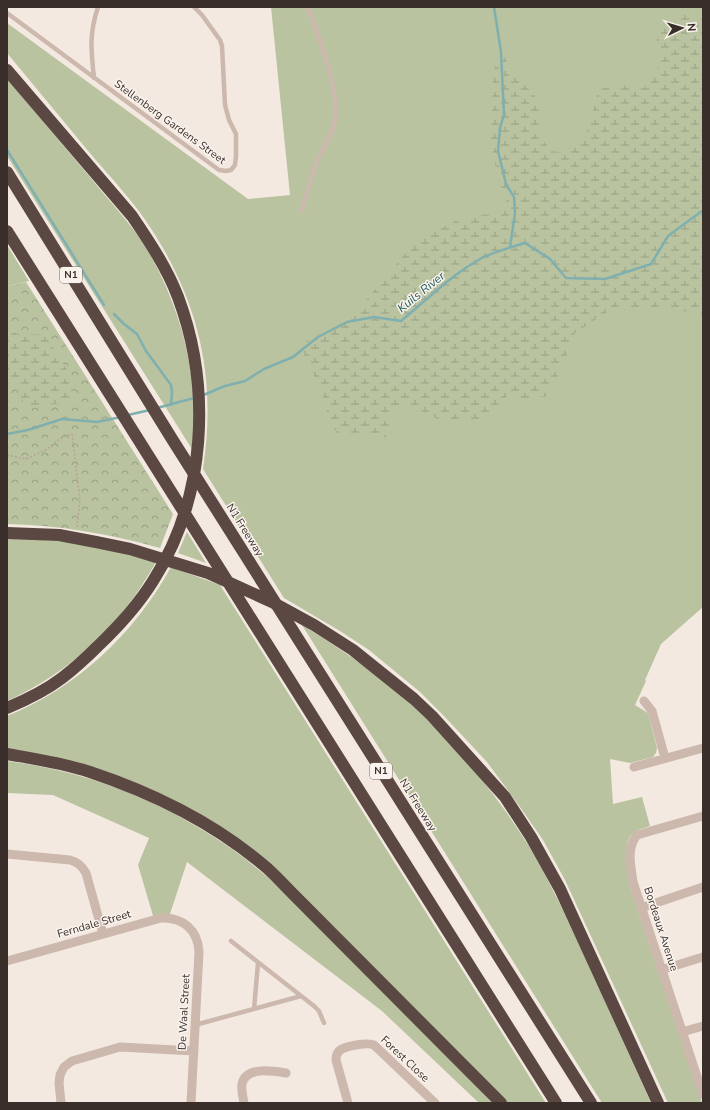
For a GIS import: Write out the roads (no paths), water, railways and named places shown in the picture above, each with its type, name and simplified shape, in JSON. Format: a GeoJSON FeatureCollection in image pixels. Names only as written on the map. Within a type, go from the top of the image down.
{"type":"FeatureCollection","features":[{"type":"Feature","properties":{"kind":"highway"},"geometry":{"type":"LineString","coordinates":[[7,70],[132,216],[146,236],[168,275],[178,296],[187,323],[193,349],[200,429],[196,464],[187,504],[173,545],[153,581],[117,628],[62,678],[31,698],[7,708]]}},
{"type":"Feature","properties":{"kind":"highway","name":"N1 Freeway"},"geometry":{"type":"LineString","coordinates":[[7,172],[172,439],[591,1103]]}},
{"type":"Feature","properties":{"kind":"highway","name":"N1"},"geometry":{"type":"LineString","coordinates":[[7,231],[556,1103]]}},
{"type":"Feature","properties":{"kind":"highway"},"geometry":{"type":"LineString","coordinates":[[9,533],[59,535],[96,542],[130,549],[208,573],[272,602],[314,625],[353,650],[383,672],[432,716],[505,797],[531,837],[560,889],[658,1103]]}},
{"type":"Feature","properties":{"kind":"highway"},"geometry":{"type":"LineString","coordinates":[[7,754],[36,759],[89,772],[142,792],[190,815],[231,841],[267,868],[296,896],[501,1103]]}},
{"type":"Feature","properties":{"kind":"street"},"geometry":{"type":"LineString","coordinates":[[644,701],[652,711],[665,758]]}},
{"type":"Feature","properties":{"kind":"street"},"geometry":{"type":"LineString","coordinates":[[634,767],[703,748]]}},
{"type":"Feature","properties":{"kind":"street","name":"Bordeaux Avenue"},"geometry":{"type":"LineString","coordinates":[[703,816],[637,835],[633,840],[630,851],[633,882],[703,1095]]}},
{"type":"Feature","properties":{"kind":"street"},"geometry":{"type":"LineString","coordinates":[[7,854],[70,860],[77,862],[82,866],[86,873],[103,934]]}},
{"type":"Feature","properties":{"kind":"street"},"geometry":{"type":"LineString","coordinates":[[641,908],[703,887]]}},
{"type":"Feature","properties":{"kind":"street","name":"Ferndale Street"},"geometry":{"type":"LineString","coordinates":[[7,961],[162,918],[178,920],[187,926]]}},
{"type":"Feature","properties":{"kind":"street","name":"De Waal Street"},"geometry":{"type":"LineString","coordinates":[[187,926],[194,934],[199,945],[191,1103]]}},
{"type":"Feature","properties":{"kind":"street"},"geometry":{"type":"LineString","coordinates":[[662,970],[703,957]]}},
{"type":"Feature","properties":{"kind":"street"},"geometry":{"type":"LineString","coordinates":[[682,1032],[703,1026]]}},
{"type":"Feature","properties":{"kind":"street","name":"Forest Close"},"geometry":{"type":"LineString","coordinates":[[348,1103],[336,1060],[337,1054],[342,1049],[367,1043],[374,1045],[435,1103]]}},
{"type":"Feature","properties":{"kind":"street"},"geometry":{"type":"LineString","coordinates":[[61,1103],[59,1083],[60,1075],[64,1067],[72,1061],[120,1047],[194,1051]]}},
{"type":"Feature","properties":{"kind":"street"},"geometry":{"type":"LineString","coordinates":[[244,1103],[242,1083],[245,1077],[252,1073],[267,1070],[286,1073]]}},
{"type":"Feature","properties":{"kind":"lane"},"geometry":{"type":"LineString","coordinates":[[94,78],[91,34],[92,24],[98,7]]}},
{"type":"Feature","properties":{"kind":"lane","name":"Stellenberg Gardens Street"},"geometry":{"type":"LineString","coordinates":[[7,13],[219,170],[231,170],[235,165],[237,141],[236,134],[229,120],[225,105],[222,46],[217,34],[194,7]]}},
{"type":"Feature","properties":{"kind":"lane"},"geometry":{"type":"LineString","coordinates":[[302,210],[317,161],[334,126],[336,114],[336,99],[332,81],[308,7]]}},
{"type":"Feature","properties":{"kind":"lane"},"geometry":{"type":"LineString","coordinates":[[231,941],[319,1011],[324,1023]]}},
{"type":"Feature","properties":{"kind":"lane"},"geometry":{"type":"LineString","coordinates":[[254,1009],[258,963]]}},
{"type":"Feature","properties":{"kind":"lane"},"geometry":{"type":"LineString","coordinates":[[195,1025],[301,996]]}},
{"type":"Feature","properties":{"kind":"waterway"},"geometry":{"type":"LineString","coordinates":[[494,7],[501,52],[504,114],[500,128],[498,151],[506,184],[514,197],[515,213],[510,247]]}},
{"type":"Feature","properties":{"kind":"waterway"},"geometry":{"type":"LineString","coordinates":[[7,150],[104,305]]}},
{"type":"Feature","properties":{"kind":"waterway","name":"Kuils River"},"geometry":{"type":"LineString","coordinates":[[201,396],[225,386],[245,381],[264,369],[293,357],[318,337],[347,322],[374,317],[401,321],[462,271],[473,263],[494,253],[525,243],[550,259],[566,278],[605,279],[651,264],[668,236],[702,211],[703,212]]}},
{"type":"Feature","properties":{"kind":"waterway"},"geometry":{"type":"LineString","coordinates":[[114,314],[137,334],[146,351],[171,385],[171,405]]}},
{"type":"Feature","properties":{"kind":"waterway","name":"Kuils River"},"geometry":{"type":"LineString","coordinates":[[157,408],[194,398]]}},
{"type":"Feature","properties":{"kind":"waterway","name":"Kuils River"},"geometry":{"type":"LineString","coordinates":[[128,415],[150,410]]}},
{"type":"Feature","properties":{"kind":"waterway","name":"Kuils River"},"geometry":{"type":"LineString","coordinates":[[7,434],[28,430],[62,419],[97,422],[121,417]]}}]}
